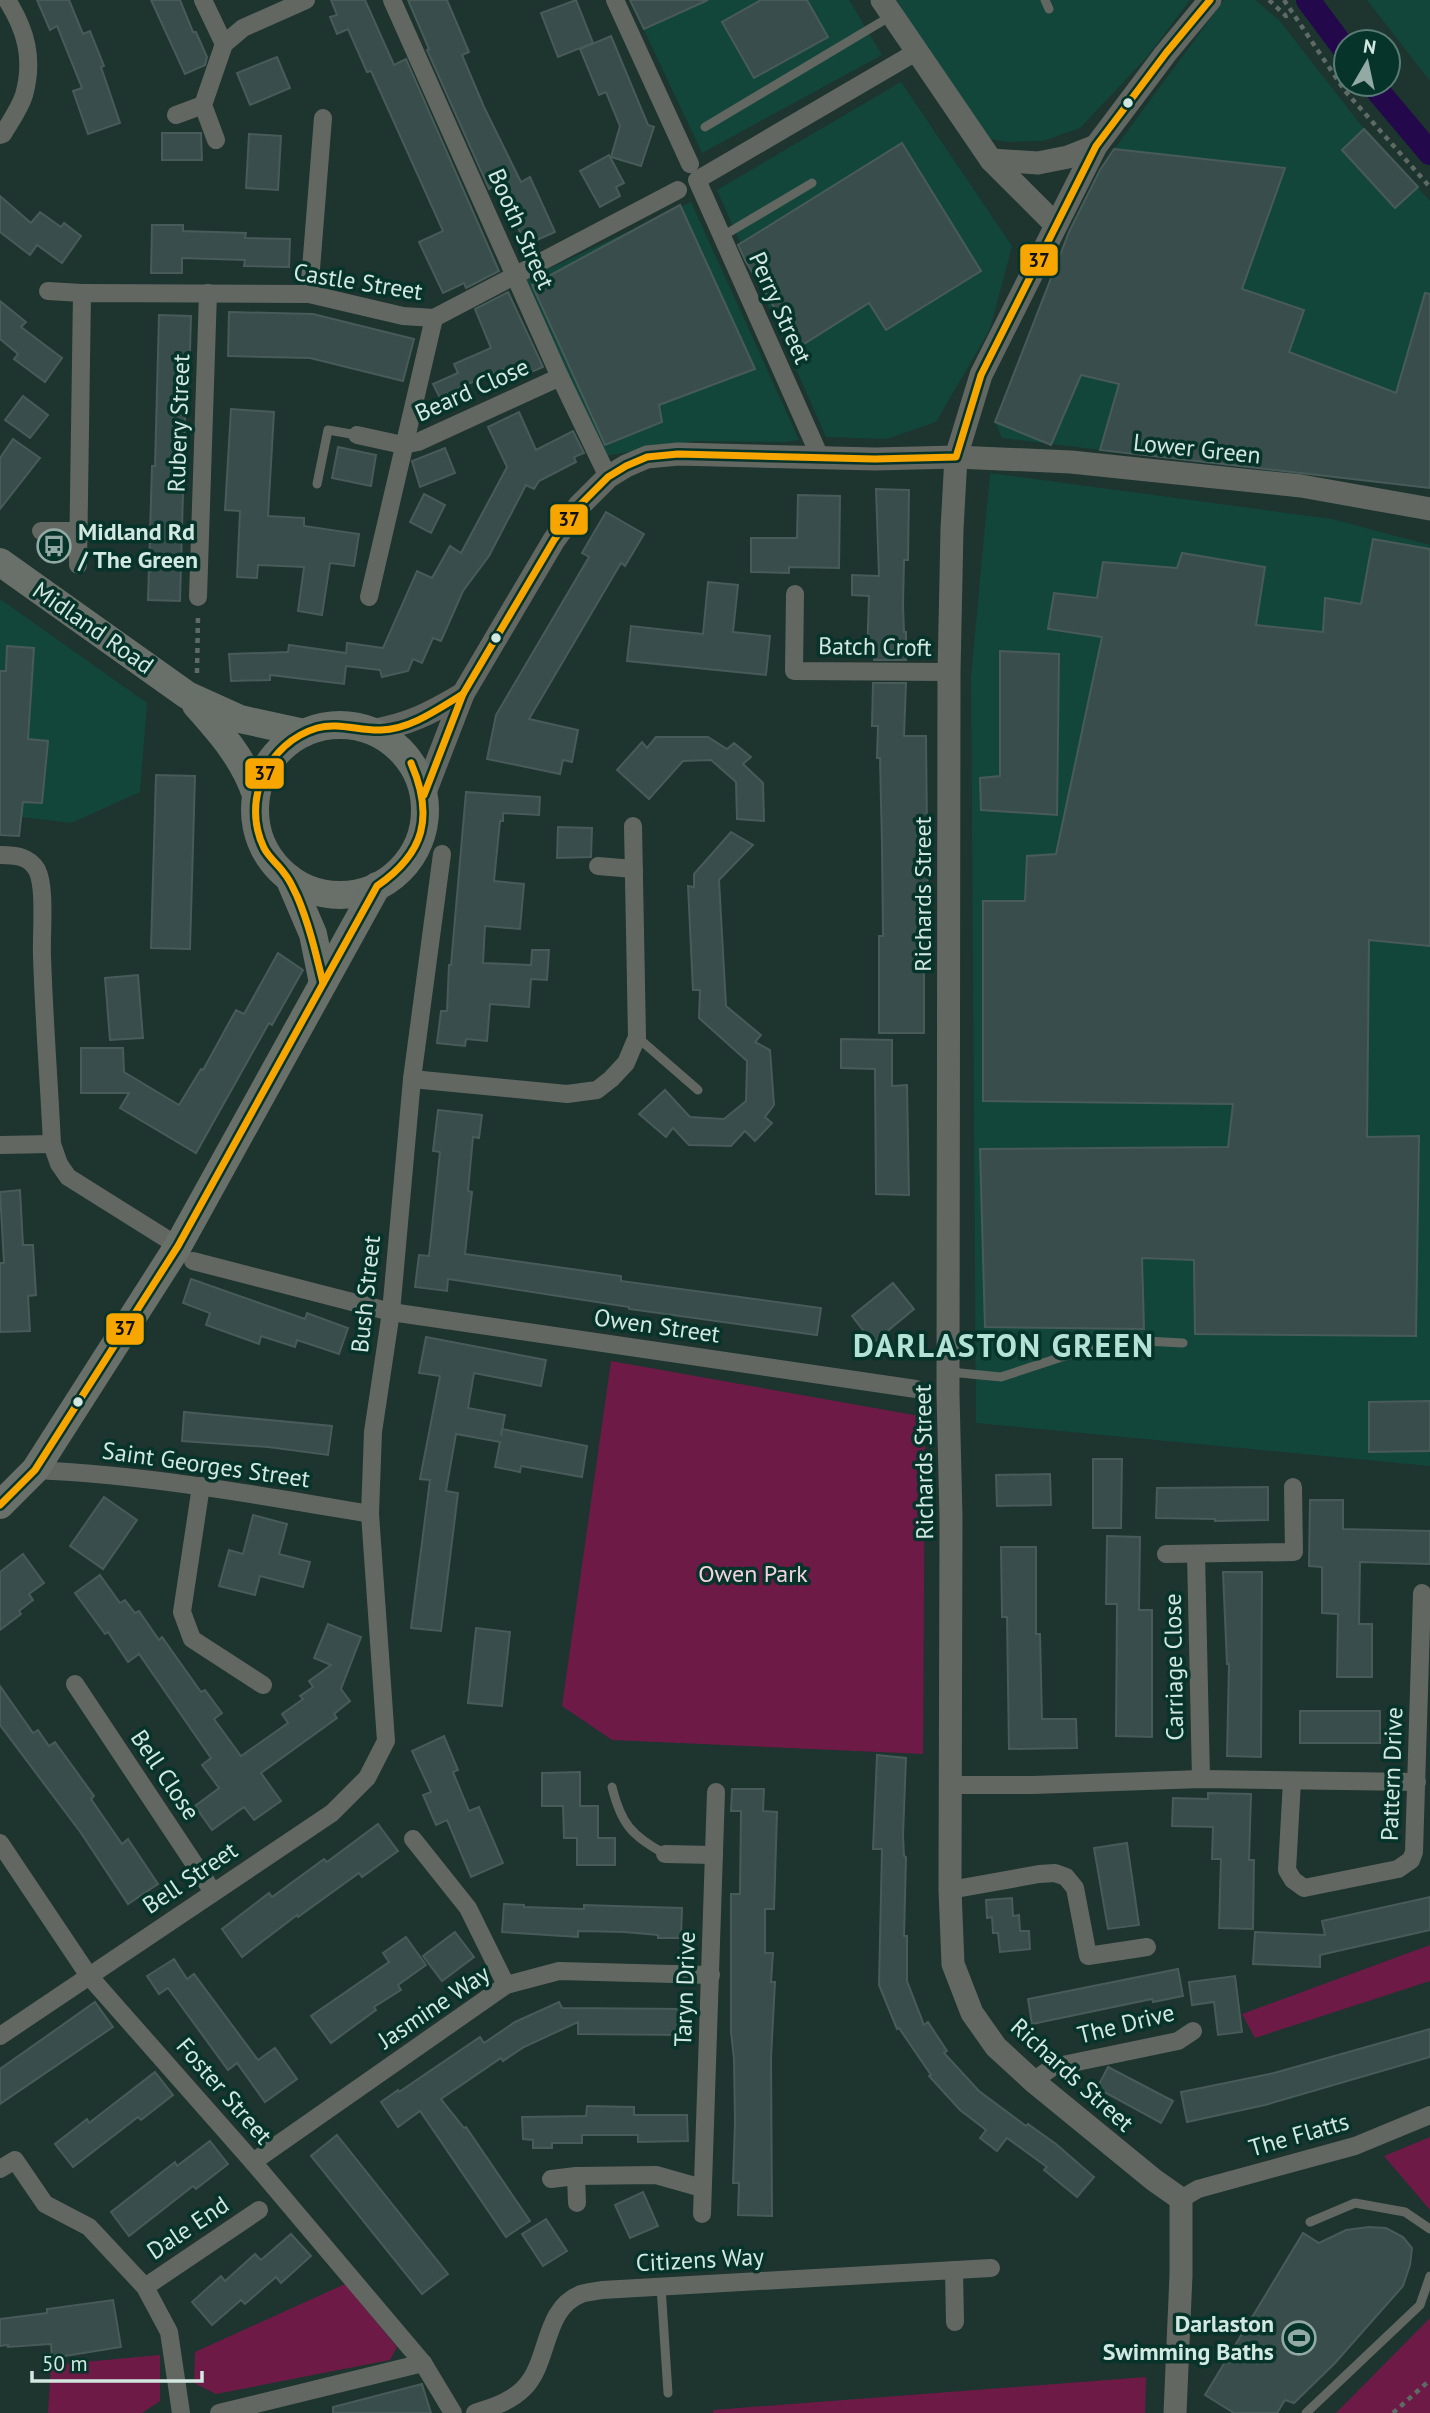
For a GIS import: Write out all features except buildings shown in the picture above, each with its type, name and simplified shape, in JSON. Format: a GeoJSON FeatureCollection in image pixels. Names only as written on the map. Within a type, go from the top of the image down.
{"type":"FeatureCollection","features":[{"type":"Feature","properties":{"kind":"main road","name":"Midland Road"},"geometry":{"type":"LineString","coordinates":[[0,562],[191,697],[240,719],[304,733]]}},
{"type":"Feature","properties":{"kind":"main road","name":"Midland Road"},"geometry":{"type":"LineString","coordinates":[[191,697],[248,771],[256,795]]}},
{"type":"Feature","properties":{"kind":"main road"},"geometry":{"type":"LineString","coordinates":[[330,725],[358,727],[370,731],[395,745],[411,763],[419,778],[424,795],[424,824],[413,853],[396,874],[377,886],[349,894],[332,894],[303,886],[279,869],[263,846],[256,821],[256,795],[262,775],[286,745],[304,733],[330,725]]}},
{"type":"Feature","properties":{"kind":"main road"},"geometry":{"type":"LineString","coordinates":[[289,878],[313,934],[323,983]]}},
{"type":"Feature","properties":{"kind":"main road"},"geometry":{"type":"LineString","coordinates":[[0,1505],[35,1470],[185,1253],[323,983],[377,886]]}},
{"type":"Feature","properties":{"kind":"street"},"geometry":{"type":"LineString","coordinates":[[0,135],[23,97],[29,65],[25,35],[7,0]]}},
{"type":"Feature","properties":{"kind":"street"},"geometry":{"type":"LineString","coordinates":[[203,0],[224,44]]}},
{"type":"Feature","properties":{"kind":"street"},"geometry":{"type":"LineString","coordinates":[[216,140],[203,105],[224,44],[243,28],[306,0]]}},
{"type":"Feature","properties":{"kind":"street","name":"Booth Street"},"geometry":{"type":"LineString","coordinates":[[392,0],[560,377],[608,477]]}},
{"type":"Feature","properties":{"kind":"street","name":"Perry Street"},"geometry":{"type":"LineString","coordinates":[[615,0],[820,457]]}},
{"type":"Feature","properties":{"kind":"street","name":"Richards Street"},"geometry":{"type":"LineString","coordinates":[[1181,2199],[1032,2081],[996,2047],[972,2013],[953,1964],[950,1890],[951,1517],[948,1372],[949,672],[956,457],[981,375],[1055,224],[1097,146],[1166,53],[1210,0]]}},
{"type":"Feature","properties":{"kind":"street"},"geometry":{"type":"LineString","coordinates":[[887,8],[991,160],[1055,224]]}},
{"type":"Feature","properties":{"kind":"street"},"geometry":{"type":"LineString","coordinates":[[693,172],[916,52]]}},
{"type":"Feature","properties":{"kind":"street"},"geometry":{"type":"LineString","coordinates":[[176,115],[203,105]]}},
{"type":"Feature","properties":{"kind":"street"},"geometry":{"type":"LineString","coordinates":[[309,294],[323,118]]}},
{"type":"Feature","properties":{"kind":"street"},"geometry":{"type":"LineString","coordinates":[[991,160],[1038,163],[1068,158],[1097,146]]}},
{"type":"Feature","properties":{"kind":"street","name":"Castle Street"},"geometry":{"type":"LineString","coordinates":[[48,291],[309,294],[403,316],[434,318],[678,190]]}},
{"type":"Feature","properties":{"kind":"street"},"geometry":{"type":"LineString","coordinates":[[78,565],[82,293]]}},
{"type":"Feature","properties":{"kind":"street","name":"Rubery Street"},"geometry":{"type":"LineString","coordinates":[[198,597],[208,293]]}},
{"type":"Feature","properties":{"kind":"street","name":"Beard Close"},"geometry":{"type":"LineString","coordinates":[[369,597],[434,318]]}},
{"type":"Feature","properties":{"kind":"street","name":"Beard Close"},"geometry":{"type":"LineString","coordinates":[[357,435],[403,445],[418,442],[560,377]]}},
{"type":"Feature","properties":{"kind":"street","name":"Lower Green"},"geometry":{"type":"LineString","coordinates":[[424,795],[463,694],[554,540],[579,506],[608,477],[647,457],[678,454],[956,457],[1071,463],[1301,486],[1430,509]]}},
{"type":"Feature","properties":{"kind":"street"},"geometry":{"type":"LineString","coordinates":[[41,531],[78,531]]}},
{"type":"Feature","properties":{"kind":"street","name":"Batch Croft"},"geometry":{"type":"LineString","coordinates":[[795,594],[794,671],[949,672]]}},
{"type":"Feature","properties":{"kind":"street"},"geometry":{"type":"LineString","coordinates":[[370,731],[421,719],[463,694]]}},
{"type":"Feature","properties":{"kind":"street"},"geometry":{"type":"LineString","coordinates":[[411,1079],[567,1094],[597,1090],[626,1063],[637,1037],[633,825]]}},
{"type":"Feature","properties":{"kind":"street","name":"Bush Street"},"geometry":{"type":"LineString","coordinates":[[386,1741],[370,1514],[373,1432],[391,1312],[411,1079],[442,854]]}},
{"type":"Feature","properties":{"kind":"street"},"geometry":{"type":"LineString","coordinates":[[0,855],[20,856],[31,861],[38,873],[41,887],[41,954],[52,1144],[0,1145]]}},
{"type":"Feature","properties":{"kind":"street"},"geometry":{"type":"LineString","coordinates":[[598,866],[634,869]]}},
{"type":"Feature","properties":{"kind":"street","name":"Owen Street"},"geometry":{"type":"LineString","coordinates":[[52,1144],[68,1177],[185,1253],[391,1312],[916,1389]]}},
{"type":"Feature","properties":{"kind":"street","name":"Saint Georges Street"},"geometry":{"type":"LineString","coordinates":[[35,1470],[90,1473],[201,1486],[370,1514]]}},
{"type":"Feature","properties":{"kind":"street"},"geometry":{"type":"LineString","coordinates":[[201,1486],[182,1612],[192,1639],[263,1685]]}},
{"type":"Feature","properties":{"kind":"street"},"geometry":{"type":"LineString","coordinates":[[1166,1554],[1294,1552],[1293,1487]]}},
{"type":"Feature","properties":{"kind":"street","name":"Carriage Close"},"geometry":{"type":"LineString","coordinates":[[1196,1554],[1201,1779]]}},
{"type":"Feature","properties":{"kind":"street","name":"Pattern Drive"},"geometry":{"type":"LineString","coordinates":[[1292,1781],[1287,1870],[1293,1880],[1304,1888],[1398,1869],[1411,1860],[1414,1852],[1417,1783],[1422,1592]]}},
{"type":"Feature","properties":{"kind":"street","name":"Bell Close"},"geometry":{"type":"LineString","coordinates":[[75,1684],[214,1892]]}},
{"type":"Feature","properties":{"kind":"street","name":"Bell Street"},"geometry":{"type":"LineString","coordinates":[[0,2036],[332,1813],[367,1778],[386,1741]]}},
{"type":"Feature","properties":{"kind":"street"},"geometry":{"type":"LineString","coordinates":[[950,1785],[1201,1779],[1417,1783]]}},
{"type":"Feature","properties":{"kind":"street","name":"Taryn Drive"},"geometry":{"type":"LineString","coordinates":[[702,2214],[716,1793]]}},
{"type":"Feature","properties":{"kind":"street"},"geometry":{"type":"LineString","coordinates":[[413,1839],[468,1908],[506,1985]]}},
{"type":"Feature","properties":{"kind":"street","name":"Foster Street"},"geometry":{"type":"LineString","coordinates":[[0,1843],[89,1976],[254,2162],[423,2363],[453,2413]]}},
{"type":"Feature","properties":{"kind":"street"},"geometry":{"type":"LineString","coordinates":[[665,1854],[714,1855]]}},
{"type":"Feature","properties":{"kind":"street"},"geometry":{"type":"LineString","coordinates":[[950,1890],[1055,1873],[1066,1877],[1075,1888],[1088,1956],[1147,1947]]}},
{"type":"Feature","properties":{"kind":"street","name":"Jasmine Way"},"geometry":{"type":"LineString","coordinates":[[254,2162],[506,1985],[559,1971],[711,1975]]}},
{"type":"Feature","properties":{"kind":"street","name":"The Drive"},"geometry":{"type":"LineString","coordinates":[[1032,2081],[1053,2067],[1178,2041],[1194,2031]]}},
{"type":"Feature","properties":{"kind":"street","name":"The Flatts"},"geometry":{"type":"LineString","coordinates":[[1181,2199],[1198,2189],[1355,2146],[1430,2115]]}},
{"type":"Feature","properties":{"kind":"street","name":"Dale End"},"geometry":{"type":"LineString","coordinates":[[0,2169],[15,2160],[45,2204],[89,2227],[145,2287],[169,2332],[181,2413]]}},
{"type":"Feature","properties":{"kind":"street"},"geometry":{"type":"LineString","coordinates":[[551,2179],[656,2175],[702,2188]]}},
{"type":"Feature","properties":{"kind":"street"},"geometry":{"type":"LineString","coordinates":[[576,2176],[577,2203]]}},
{"type":"Feature","properties":{"kind":"street"},"geometry":{"type":"LineString","coordinates":[[1175,2413],[1181,2275],[1181,2199]]}},
{"type":"Feature","properties":{"kind":"street","name":"Dale End"},"geometry":{"type":"LineString","coordinates":[[145,2287],[259,2210]]}},
{"type":"Feature","properties":{"kind":"street","name":"Citizens Way"},"geometry":{"type":"LineString","coordinates":[[475,2413],[507,2401],[525,2388],[537,2368],[554,2321],[567,2304],[580,2294],[602,2290],[991,2268]]}},
{"type":"Feature","properties":{"kind":"street"},"geometry":{"type":"LineString","coordinates":[[954,2270],[955,2322]]}},
{"type":"Feature","properties":{"kind":"street"},"geometry":{"type":"LineString","coordinates":[[219,2413],[423,2363]]}},
{"type":"Feature","properties":{"kind":"lane"},"geometry":{"type":"LineString","coordinates":[[705,127],[887,8]]}},
{"type":"Feature","properties":{"kind":"lane"},"geometry":{"type":"LineString","coordinates":[[721,237],[812,183]]}},
{"type":"Feature","properties":{"kind":"lane"},"geometry":{"type":"LineString","coordinates":[[317,484],[328,430],[357,435]]}},
{"type":"Feature","properties":{"kind":"lane"},"geometry":{"type":"LineString","coordinates":[[637,1037],[698,1090]]}},
{"type":"Feature","properties":{"kind":"lane"},"geometry":{"type":"LineString","coordinates":[[948,1372],[1001,1377],[1080,1351],[1107,1339],[1183,1343]]}},
{"type":"Feature","properties":{"kind":"lane"},"geometry":{"type":"LineString","coordinates":[[612,1787],[617,1810],[628,1828],[642,1841],[665,1854]]}},
{"type":"Feature","properties":{"kind":"lane"},"geometry":{"type":"LineString","coordinates":[[1310,2222],[1355,2203],[1405,2212],[1430,2229]]}},
{"type":"Feature","properties":{"kind":"lane"},"geometry":{"type":"LineString","coordinates":[[1306,2413],[1420,2305],[1430,2276]]}},
{"type":"Feature","properties":{"kind":"lane"},"geometry":{"type":"LineString","coordinates":[[661,2287],[668,2393]]}},
{"type":"Feature","properties":{"kind":"path"},"geometry":{"type":"LineString","coordinates":[[1269,0],[1286,16],[1291,14]]}},
{"type":"Feature","properties":{"kind":"path"},"geometry":{"type":"LineString","coordinates":[[1284,0],[1345,91],[1430,187]]}},
{"type":"Feature","properties":{"kind":"path"},"geometry":{"type":"LineString","coordinates":[[191,697],[198,597]]}},
{"type":"Feature","properties":{"kind":"path"},"geometry":{"type":"LineString","coordinates":[[1393,2413],[1430,2381]]}},
{"type":"Feature","properties":{"kind":"shaded area"},"geometry":{"type":"Polygon","coordinates":[[[630,0],[849,0],[882,55],[702,153],[630,0]]]}},
{"type":"Feature","properties":{"kind":"shaded area"},"geometry":{"type":"Polygon","coordinates":[[[897,0],[1190,0],[1147,57],[1080,128],[1043,141],[1007,142],[990,139],[927,50],[897,0]]]}},
{"type":"Feature","properties":{"kind":"shaded area"},"geometry":{"type":"Polygon","coordinates":[[[1224,0],[1255,0],[1279,20],[1332,88],[1332,98],[1340,98],[1364,129],[1430,201],[1430,489],[1002,438],[995,422],[1068,233],[1098,171],[1224,0]]]}},
{"type":"Feature","properties":{"kind":"shaded area"},"geometry":{"type":"Polygon","coordinates":[[[1367,0],[1430,0],[1430,81],[1402,45],[1402,28],[1389,28],[1367,0]]]}},
{"type":"Feature","properties":{"kind":"shaded area"},"geometry":{"type":"Polygon","coordinates":[[[901,82],[1012,246],[990,329],[936,422],[887,439],[826,437],[717,190],[901,82]]]}},
{"type":"Feature","properties":{"kind":"shaded area"},"geometry":{"type":"Polygon","coordinates":[[[691,202],[799,440],[696,441],[604,456],[525,280],[691,202]]]}},
{"type":"Feature","properties":{"kind":"shaded area"},"geometry":{"type":"Polygon","coordinates":[[[990,473],[1332,519],[1430,545],[1430,1466],[976,1423],[971,677],[990,473]]]}},
{"type":"Feature","properties":{"kind":"shaded area"},"geometry":{"type":"Polygon","coordinates":[[[0,599],[147,703],[140,792],[71,823],[22,817],[19,836],[0,836],[0,599]]]}},
{"type":"Feature","properties":{"kind":"green space","name":"Owen Park"},"geometry":{"type":"Polygon","coordinates":[[[611,1361],[925,1417],[923,1754],[612,1740],[562,1706],[611,1361]]]}},
{"type":"Feature","properties":{"kind":"green space"},"geometry":{"type":"Polygon","coordinates":[[[1430,1945],[1430,1981],[1255,2038],[1242,2014],[1430,1945]]]}},
{"type":"Feature","properties":{"kind":"green space"},"geometry":{"type":"Polygon","coordinates":[[[1430,2137],[1430,2210],[1384,2156],[1430,2137]]]}},
{"type":"Feature","properties":{"kind":"green space"},"geometry":{"type":"Polygon","coordinates":[[[345,2284],[397,2347],[390,2360],[216,2394],[194,2383],[195,2352],[345,2284]]]}},
{"type":"Feature","properties":{"kind":"green space"},"geometry":{"type":"Polygon","coordinates":[[[1430,2318],[1430,2413],[1336,2413],[1430,2318]]]}},
{"type":"Feature","properties":{"kind":"green space"},"geometry":{"type":"Polygon","coordinates":[[[160,2355],[160,2401],[142,2413],[48,2413],[51,2365],[160,2355]]]}},
{"type":"Feature","properties":{"kind":"green space"},"geometry":{"type":"Polygon","coordinates":[[[1146,2377],[1145,2413],[713,2413],[713,2410],[1146,2377]]]}},
{"type":"Feature","properties":{"kind":"waterway"},"geometry":{"type":"LineString","coordinates":[[1308,0],[1332,32]]}},
{"type":"Feature","properties":{"kind":"waterway"},"geometry":{"type":"LineString","coordinates":[[1384,98],[1430,153]]}},
{"type":"Feature","properties":{"kind":"transit line","name":"37"},"geometry":{"type":"LineString","coordinates":[[424,795],[463,694],[554,540],[579,506],[608,477],[647,457],[678,454],[875,459],[956,457],[981,375],[1096,146],[1210,0]]}},
{"type":"Feature","properties":{"kind":"transit line","name":"37"},"geometry":{"type":"LineString","coordinates":[[323,983],[309,928],[297,896],[286,876],[266,852],[258,830],[257,793],[263,776],[284,746],[317,728],[333,726],[392,729],[424,717],[463,694]]}},
{"type":"Feature","properties":{"kind":"transit line","name":"37"},"geometry":{"type":"LineString","coordinates":[[0,1505],[35,1470],[178,1246],[377,886],[406,860],[415,847],[423,817],[422,800],[411,763]]}},
{"type":"Feature","properties":{"kind":"place","name":"Midland Rd / The Green"},"geometry":{"type":"Point","coordinates":[54,546]}},
{"type":"Feature","properties":{"kind":"place","name":"Darlaston Swimming Baths"},"geometry":{"type":"Point","coordinates":[1299,2338]}},
{"type":"Feature","properties":{"kind":"district","name":"DARLASTON GREEN"},"geometry":{"type":"Point","coordinates":[1004,1346]}}]}
